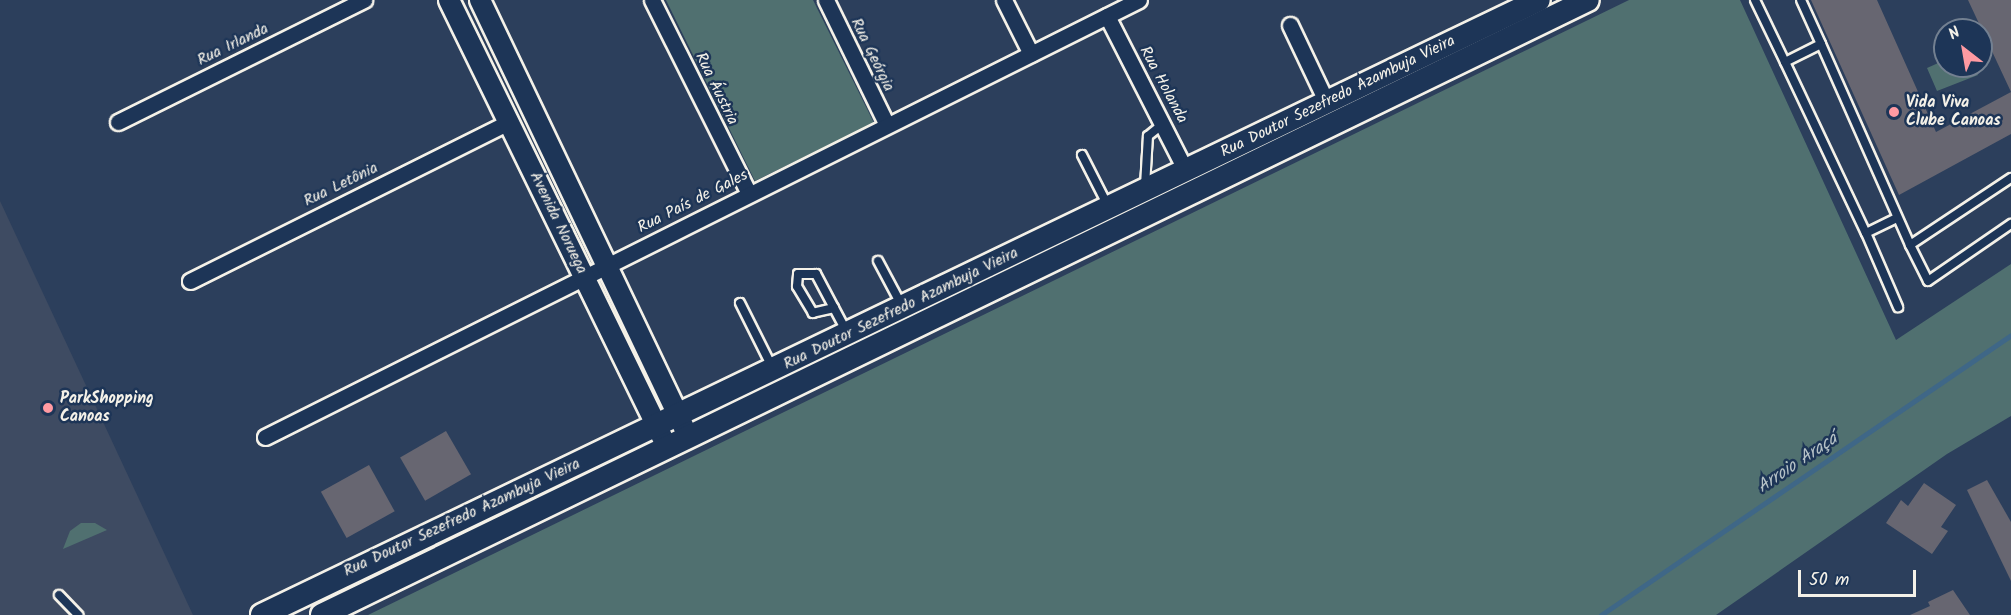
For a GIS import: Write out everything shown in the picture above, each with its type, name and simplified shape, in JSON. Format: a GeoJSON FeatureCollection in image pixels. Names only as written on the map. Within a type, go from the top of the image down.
{"type":"FeatureCollection","features":[{"type":"Feature","properties":{"kind":"main road","name":"Rua Doutor Sezefredo Azambuja Vieira"},"geometry":{"type":"LineString","coordinates":[[683,426],[775,370],[1539,0]]}},
{"type":"Feature","properties":{"kind":"main road","name":"Rua Doutor Sezefredo Azambuja Vieira"},"geometry":{"type":"LineString","coordinates":[[322,615],[683,426],[1588,0]]}},
{"type":"Feature","properties":{"kind":"main road","name":"Rua Doutor Sezefredo Azambuja Vieira"},"geometry":{"type":"LineString","coordinates":[[262,615],[662,437]]}},
{"type":"Feature","properties":{"kind":"street","name":"Rua Irlanda"},"geometry":{"type":"LineString","coordinates":[[118,122],[364,0]]}},
{"type":"Feature","properties":{"kind":"street","name":"Avenida Noruega"},"geometry":{"type":"LineString","coordinates":[[449,0],[662,437]]}},
{"type":"Feature","properties":{"kind":"street","name":"Avenida Noruega"},"geometry":{"type":"LineString","coordinates":[[480,0],[683,426]]}},
{"type":"Feature","properties":{"kind":"street","name":"Rua Áustria"},"geometry":{"type":"LineString","coordinates":[[652,0],[748,194]]}},
{"type":"Feature","properties":{"kind":"street","name":"Rua Geórgia"},"geometry":{"type":"LineString","coordinates":[[826,0],[887,125]]}},
{"type":"Feature","properties":{"kind":"street"},"geometry":{"type":"LineString","coordinates":[[1004,0],[1030,54]]}},
{"type":"Feature","properties":{"kind":"street","name":"Rua País de Gales"},"geometry":{"type":"LineString","coordinates":[[265,437],[1139,0]]}},
{"type":"Feature","properties":{"kind":"street","name":"Rua Holanda"},"geometry":{"type":"LineString","coordinates":[[1107,16],[1186,171]]}},
{"type":"Feature","properties":{"kind":"street"},"geometry":{"type":"LineString","coordinates":[[1290,25],[1327,102]]}},
{"type":"Feature","properties":{"kind":"street","name":"Rua Letônia"},"geometry":{"type":"LineString","coordinates":[[190,281],[509,122]]}},
{"type":"Feature","properties":{"kind":"lane"},"geometry":{"type":"LineString","coordinates":[[1755,0],[1866,233],[1898,307]]}},
{"type":"Feature","properties":{"kind":"lane"},"geometry":{"type":"LineString","coordinates":[[1801,0],[1897,218],[1928,281],[2011,224]]}},
{"type":"Feature","properties":{"kind":"lane"},"geometry":{"type":"LineString","coordinates":[[1785,62],[1821,44]]}},
{"type":"Feature","properties":{"kind":"lane"},"geometry":{"type":"LineString","coordinates":[[1145,191],[1148,136],[1163,124]]}},
{"type":"Feature","properties":{"kind":"lane"},"geometry":{"type":"LineString","coordinates":[[1082,155],[1109,208]]}},
{"type":"Feature","properties":{"kind":"lane"},"geometry":{"type":"LineString","coordinates":[[1910,245],[2011,178]]}},
{"type":"Feature","properties":{"kind":"lane"},"geometry":{"type":"LineString","coordinates":[[1866,233],[1897,218]]}},
{"type":"Feature","properties":{"kind":"lane"},"geometry":{"type":"LineString","coordinates":[[878,261],[903,308]]}},
{"type":"Feature","properties":{"kind":"lane"},"geometry":{"type":"LineString","coordinates":[[834,308],[813,313],[796,286],[798,274],[809,270],[816,274],[834,308],[848,335]]}},
{"type":"Feature","properties":{"kind":"lane"},"geometry":{"type":"LineString","coordinates":[[740,303],[775,370]]}},
{"type":"Feature","properties":{"kind":"lane"},"geometry":{"type":"LineString","coordinates":[[59,595],[78,615]]}},
{"type":"Feature","properties":{"kind":"shaded area","name":"ParkShopping Canoas"},"geometry":{"type":"Polygon","coordinates":[[[0,201],[193,615],[0,615],[0,201]]]}},
{"type":"Feature","properties":{"kind":"green space"},"geometry":{"type":"Polygon","coordinates":[[[666,0],[813,0],[874,123],[755,181],[666,0]]]}},
{"type":"Feature","properties":{"kind":"green space"},"geometry":{"type":"Polygon","coordinates":[[[1629,0],[1740,0],[1896,340],[2011,264],[2011,416],[1947,454],[1716,615],[368,615],[1629,0]]]}},
{"type":"Feature","properties":{"kind":"green space"},"geometry":{"type":"Polygon","coordinates":[[[1933,65],[1933,78],[1970,78],[1937,91],[1927,68],[1933,65]]]}},
{"type":"Feature","properties":{"kind":"green space"},"geometry":{"type":"Polygon","coordinates":[[[81,523],[95,523],[107,530],[63,549],[70,531],[81,523]]]}},
{"type":"Feature","properties":{"kind":"building","name":"Vida Viva Clube Canoas"},"geometry":{"type":"Polygon","coordinates":[[[1811,0],[1877,0],[1936,132],[2011,92],[2011,134],[1899,195],[1811,0]]]}},
{"type":"Feature","properties":{"kind":"building"},"geometry":{"type":"Polygon","coordinates":[[[1968,0],[2011,0],[2011,92],[1993,53],[1993,18],[1976,18],[1968,0]]]}},
{"type":"Feature","properties":{"kind":"building"},"geometry":{"type":"Polygon","coordinates":[[[446,431],[471,474],[425,501],[400,457],[446,431]]]}},
{"type":"Feature","properties":{"kind":"building"},"geometry":{"type":"Polygon","coordinates":[[[369,465],[395,511],[347,538],[321,492],[369,465]]]}},
{"type":"Feature","properties":{"kind":"building"},"geometry":{"type":"Polygon","coordinates":[[[1987,480],[2011,522],[2011,581],[1967,490],[1987,480]]]}},
{"type":"Feature","properties":{"kind":"building"},"geometry":{"type":"Polygon","coordinates":[[[1924,483],[1956,505],[1941,527],[1948,531],[1932,554],[1886,523],[1901,500],[1908,506],[1924,483]]]}},
{"type":"Feature","properties":{"kind":"building"},"geometry":{"type":"Polygon","coordinates":[[[1953,590],[1970,615],[1910,615],[1930,606],[1928,602],[1953,590]]]}},
{"type":"Feature","properties":{"kind":"waterway","name":"Arroio Araçá"},"geometry":{"type":"LineString","coordinates":[[1601,615],[2011,335]]}},
{"type":"Feature","properties":{"kind":"place","name":"Vida Viva Clube Canoas"},"geometry":{"type":"Point","coordinates":[1894,112]}},
{"type":"Feature","properties":{"kind":"place","name":"ParkShopping Canoas"},"geometry":{"type":"Point","coordinates":[48,408]}}]}
